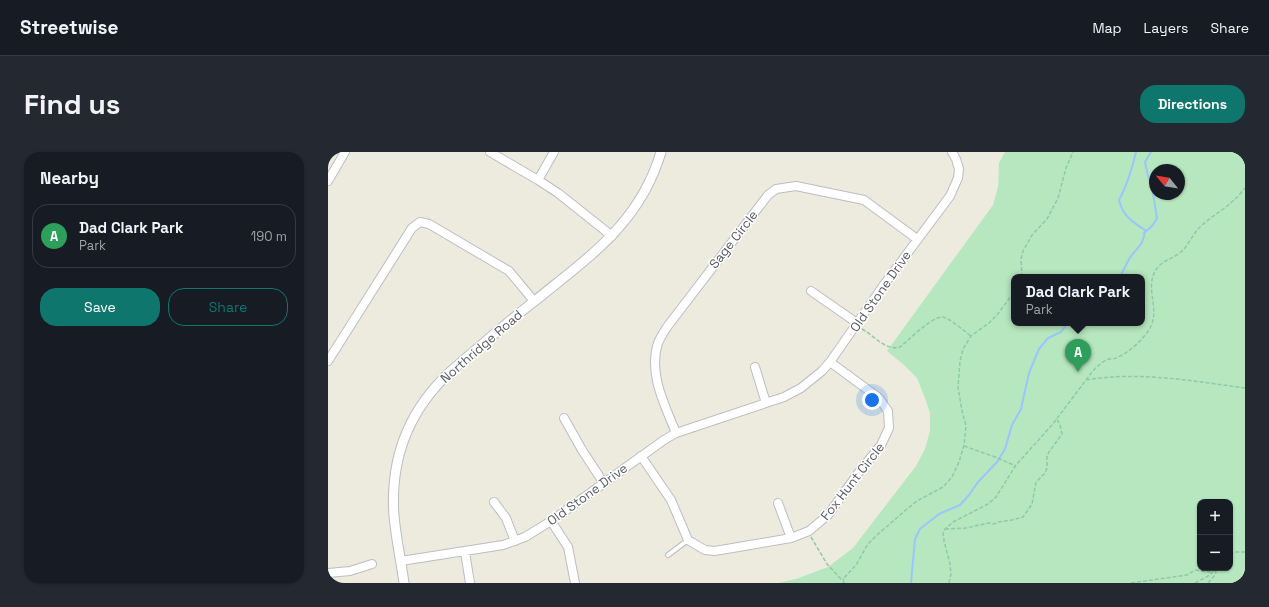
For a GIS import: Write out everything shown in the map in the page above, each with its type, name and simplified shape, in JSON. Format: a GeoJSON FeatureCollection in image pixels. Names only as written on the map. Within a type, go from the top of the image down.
{"type":"FeatureCollection","features":[{"type":"Feature","properties":{"kind":"street"},"geometry":{"type":"LineString","coordinates":[[328,181],[345,152]]}},
{"type":"Feature","properties":{"kind":"street"},"geometry":{"type":"LineString","coordinates":[[490,152],[558,193],[612,236]]}},
{"type":"Feature","properties":{"kind":"street"},"geometry":{"type":"LineString","coordinates":[[538,180],[554,152]]}},
{"type":"Feature","properties":{"kind":"street","name":"Northridge Road"},"geometry":{"type":"LineString","coordinates":[[404,583],[394,517],[396,467],[403,440],[418,409],[437,384],[534,301],[599,249],[612,236],[637,205],[646,189],[661,152]]}},
{"type":"Feature","properties":{"kind":"street","name":"Old Stone Drive"},"geometry":{"type":"LineString","coordinates":[[401,561],[504,545],[525,537],[551,521],[604,482],[676,433],[784,397],[801,388],[818,375],[830,362],[917,239],[950,196],[958,178],[956,158],[952,152]]}},
{"type":"Feature","properties":{"kind":"street","name":"Sage Circle"},"geometry":{"type":"LineString","coordinates":[[676,433],[657,385],[655,369],[658,343],[667,327],[768,195],[776,189],[796,186],[864,200],[917,239]]}},
{"type":"Feature","properties":{"kind":"street"},"geometry":{"type":"LineString","coordinates":[[328,361],[412,228],[420,222],[429,224],[509,271],[534,301]]}},
{"type":"Feature","properties":{"kind":"street"},"geometry":{"type":"LineString","coordinates":[[811,291],[856,324]]}},
{"type":"Feature","properties":{"kind":"street","name":"Fox Hunt Circle"},"geometry":{"type":"LineString","coordinates":[[688,540],[705,550],[714,551],[790,538],[809,531],[828,515],[859,472],[881,445],[889,428],[888,411],[879,398],[830,362]]}},
{"type":"Feature","properties":{"kind":"street"},"geometry":{"type":"LineString","coordinates":[[755,367],[766,403]]}},
{"type":"Feature","properties":{"kind":"street"},"geometry":{"type":"LineString","coordinates":[[564,418],[582,450],[604,482]]}},
{"type":"Feature","properties":{"kind":"street"},"geometry":{"type":"LineString","coordinates":[[641,456],[671,500],[688,540]]}},
{"type":"Feature","properties":{"kind":"street"},"geometry":{"type":"LineString","coordinates":[[494,502],[506,518],[515,541]]}},
{"type":"Feature","properties":{"kind":"street"},"geometry":{"type":"LineString","coordinates":[[778,503],[790,538]]}},
{"type":"Feature","properties":{"kind":"street"},"geometry":{"type":"LineString","coordinates":[[551,521],[568,547],[575,583]]}},
{"type":"Feature","properties":{"kind":"street"},"geometry":{"type":"LineString","coordinates":[[465,552],[470,583]]}},
{"type":"Feature","properties":{"kind":"street"},"geometry":{"type":"LineString","coordinates":[[328,573],[350,571],[372,564]]}},
{"type":"Feature","properties":{"kind":"lane"},"geometry":{"type":"LineString","coordinates":[[668,555],[688,540]]}},
{"type":"Feature","properties":{"kind":"path"},"geometry":{"type":"LineString","coordinates":[[1022,274],[1021,259],[1023,251],[1032,236],[1046,219],[1058,198],[1066,168],[1073,152]]}},
{"type":"Feature","properties":{"kind":"path"},"geometry":{"type":"LineString","coordinates":[[949,583],[951,569],[944,541],[943,533],[945,529],[949,524],[988,504],[996,497],[1016,466],[1057,419],[1072,397],[1099,364],[1117,358],[1135,345],[1144,336],[1151,325],[1153,316],[1151,284],[1153,275],[1164,262],[1183,251],[1197,230],[1235,199],[1245,188]]}},
{"type":"Feature","properties":{"kind":"path"},"geometry":{"type":"LineString","coordinates":[[843,579],[856,565],[868,544],[877,535],[916,501],[943,487],[952,478],[964,446],[966,426],[958,387],[958,373],[963,349],[971,336],[989,323],[1011,296]]}},
{"type":"Feature","properties":{"kind":"path"},"geometry":{"type":"LineString","coordinates":[[856,324],[886,346],[895,348],[900,347],[934,319],[942,317],[971,336]]}},
{"type":"Feature","properties":{"kind":"path"},"geometry":{"type":"LineString","coordinates":[[1086,380],[1128,377],[1159,378],[1245,388]]}},
{"type":"Feature","properties":{"kind":"path"},"geometry":{"type":"LineString","coordinates":[[945,529],[966,528],[989,523],[994,524],[1024,517],[1032,504],[1036,482],[1047,468],[1047,456],[1062,434],[1057,419]]}},
{"type":"Feature","properties":{"kind":"path"},"geometry":{"type":"LineString","coordinates":[[964,446],[1016,466]]}},
{"type":"Feature","properties":{"kind":"path"},"geometry":{"type":"LineString","coordinates":[[809,531],[827,564],[841,579],[843,579],[844,583]]}},
{"type":"Feature","properties":{"kind":"path"},"geometry":{"type":"LineString","coordinates":[[1233,553],[1245,552]]}},
{"type":"Feature","properties":{"kind":"path"},"geometry":{"type":"LineString","coordinates":[[1131,583],[1186,575],[1197,570]]}},
{"type":"Feature","properties":{"kind":"path"},"geometry":{"type":"LineString","coordinates":[[1195,583],[1213,571]]}},
{"type":"Feature","properties":{"kind":"path"},"geometry":{"type":"LineString","coordinates":[[1208,583],[1215,575],[1215,571]]}},
{"type":"Feature","properties":{"kind":"green space"},"geometry":{"type":"Polygon","coordinates":[[[1005,152],[1245,152],[1245,583],[778,583],[796,579],[828,567],[853,548],[916,466],[925,449],[930,431],[930,413],[917,378],[887,351],[993,205],[998,187],[999,163],[1005,152]]]}},
{"type":"Feature","properties":{"kind":"waterway"},"geometry":{"type":"LineString","coordinates":[[1122,274],[1130,257],[1141,244],[1144,238],[1145,230],[1125,214],[1119,200],[1125,188],[1136,152]]}},
{"type":"Feature","properties":{"kind":"waterway"},"geometry":{"type":"LineString","coordinates":[[1144,233],[1153,225],[1157,218],[1152,187],[1145,162],[1151,152]]}},
{"type":"Feature","properties":{"kind":"waterway"},"geometry":{"type":"LineString","coordinates":[[911,583],[915,539],[920,529],[939,514],[960,505],[978,482],[997,462],[1005,449],[1012,425],[1021,409],[1029,373],[1039,349],[1048,338],[1061,332],[1066,326]]}},
{"type":"Feature","properties":{"kind":"place","name":"Dad Clark Park"},"geometry":{"type":"Point","coordinates":[1078,372]}}]}
